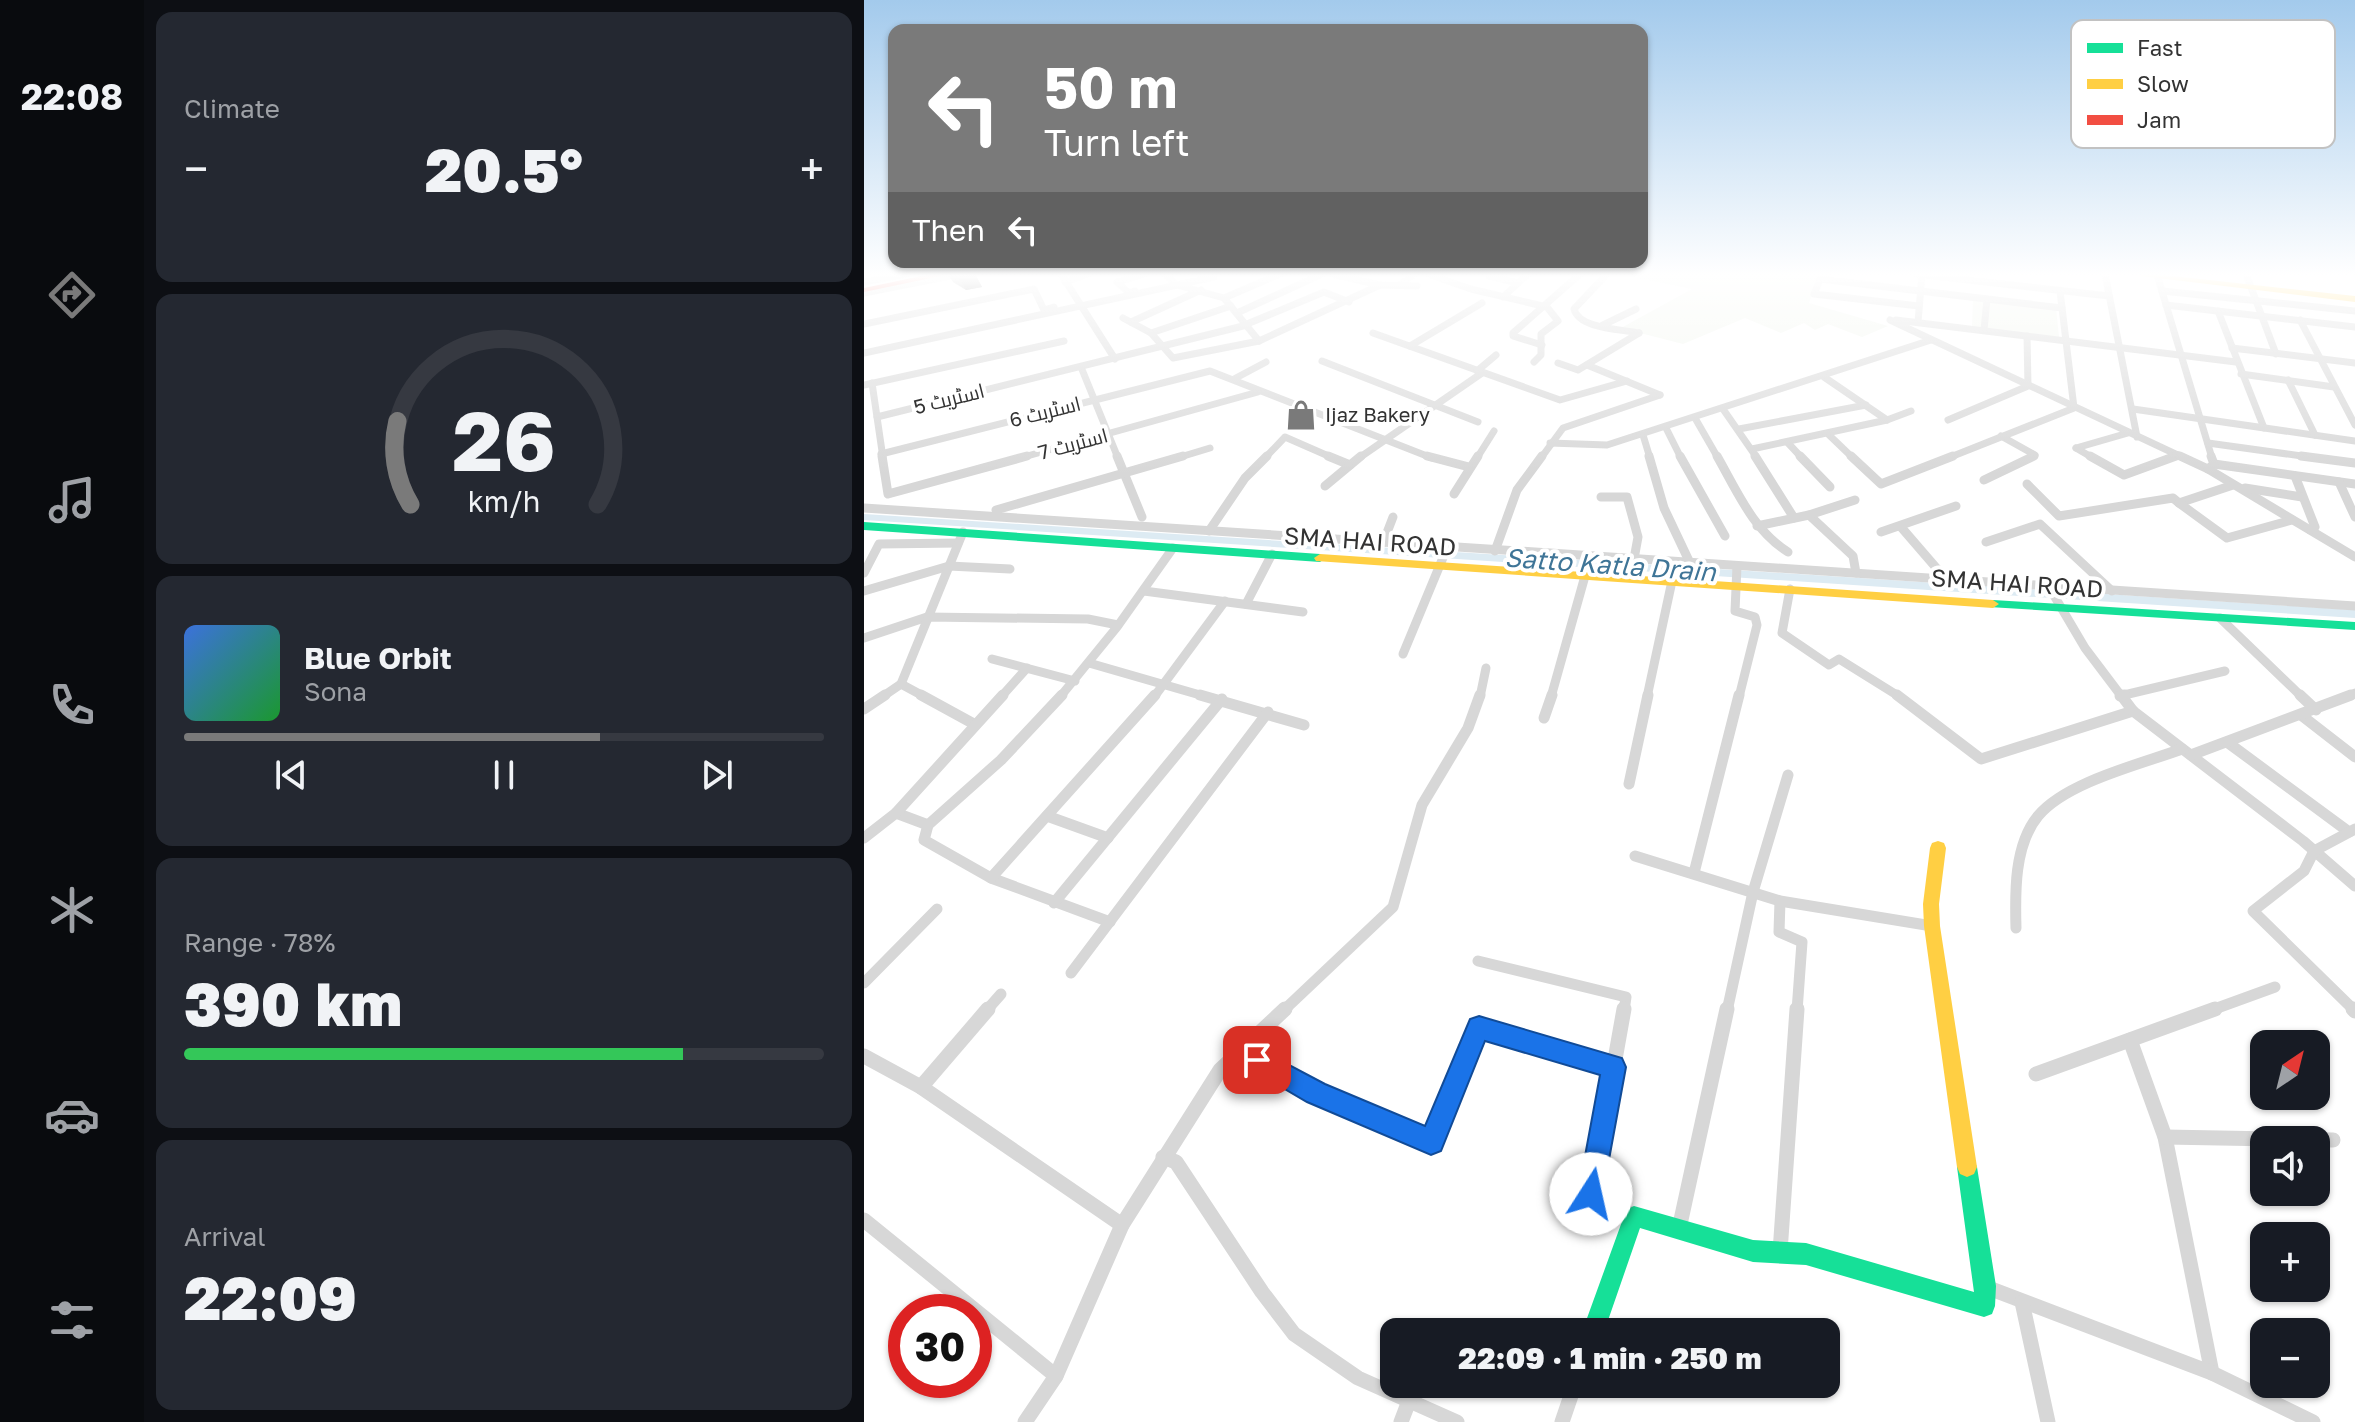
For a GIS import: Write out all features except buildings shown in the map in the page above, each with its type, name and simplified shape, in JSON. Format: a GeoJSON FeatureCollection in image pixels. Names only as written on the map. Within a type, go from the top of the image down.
{"type":"FeatureCollection","features":[{"type":"Feature","properties":{"kind":"street"},"geometry":{"type":"LineString","coordinates":[[864,353],[919,340]]}},
{"type":"Feature","properties":{"kind":"street"},"geometry":{"type":"LineString","coordinates":[[1103,340],[1115,359]]}},
{"type":"Feature","properties":{"kind":"street"},"geometry":{"type":"LineString","coordinates":[[1157,340],[1173,358],[1259,341]]}},
{"type":"Feature","properties":{"kind":"street","name":"اسٹریٹ 5"},"geometry":{"type":"LineString","coordinates":[[877,417],[1182,340]]}},
{"type":"Feature","properties":{"kind":"street"},"geometry":{"type":"LineString","coordinates":[[1394,340],[1560,400],[1627,381]]}},
{"type":"Feature","properties":{"kind":"street"},"geometry":{"type":"LineString","coordinates":[[1410,346],[1419,340]]}},
{"type":"Feature","properties":{"kind":"street"},"geometry":{"type":"LineString","coordinates":[[1527,340],[1542,345]]}},
{"type":"Feature","properties":{"kind":"street"},"geometry":{"type":"LineString","coordinates":[[1534,362],[1541,355],[1542,340]]}},
{"type":"Feature","properties":{"kind":"street"},"geometry":{"type":"LineString","coordinates":[[1558,363],[1576,371],[1627,340]]}},
{"type":"Feature","properties":{"kind":"street"},"geometry":{"type":"LineString","coordinates":[[1550,443],[1607,445],[1930,340]]}},
{"type":"Feature","properties":{"kind":"street"},"geometry":{"type":"LineString","coordinates":[[1932,340],[2178,455],[2211,466],[2355,484]]}},
{"type":"Feature","properties":{"kind":"street"},"geometry":{"type":"LineString","coordinates":[[2027,340],[2028,386]]}},
{"type":"Feature","properties":{"kind":"street"},"geometry":{"type":"LineString","coordinates":[[2062,340],[2236,362]]}},
{"type":"Feature","properties":{"kind":"street"},"geometry":{"type":"LineString","coordinates":[[2119,340],[2133,409],[2132,435]]}},
{"type":"Feature","properties":{"kind":"street"},"geometry":{"type":"LineString","coordinates":[[2175,340],[2208,443],[2211,466],[2236,487],[2355,557]]}},
{"type":"Feature","properties":{"kind":"street"},"geometry":{"type":"LineString","coordinates":[[2229,340],[2264,428]]}},
{"type":"Feature","properties":{"kind":"street"},"geometry":{"type":"LineString","coordinates":[[2270,340],[2276,354]]}},
{"type":"Feature","properties":{"kind":"street"},"geometry":{"type":"LineString","coordinates":[[2310,340],[2355,425]]}},
{"type":"Feature","properties":{"kind":"street"},"geometry":{"type":"LineString","coordinates":[[881,454],[877,417],[868,384],[1064,341]]}},
{"type":"Feature","properties":{"kind":"street"},"geometry":{"type":"LineString","coordinates":[[2067,341],[2074,408]]}},
{"type":"Feature","properties":{"kind":"street"},"geometry":{"type":"LineString","coordinates":[[2232,348],[2355,363]]}},
{"type":"Feature","properties":{"kind":"street"},"geometry":{"type":"LineString","coordinates":[[1325,486],[1379,441],[1480,372],[1496,355]]}},
{"type":"Feature","properties":{"kind":"street"},"geometry":{"type":"LineString","coordinates":[[1322,361],[1478,422]]}},
{"type":"Feature","properties":{"kind":"street"},"geometry":{"type":"LineString","coordinates":[[1234,379],[1266,362]]}},
{"type":"Feature","properties":{"kind":"street"},"geometry":{"type":"LineString","coordinates":[[1495,551],[1517,490],[1550,443],[1568,424],[1660,395],[1587,365]]}},
{"type":"Feature","properties":{"kind":"street"},"geometry":{"type":"LineString","coordinates":[[1081,367],[1142,517]]}},
{"type":"Feature","properties":{"kind":"street","name":"اسٹریٹ 6"},"geometry":{"type":"LineString","coordinates":[[881,454],[1210,371],[1234,379]]}},
{"type":"Feature","properties":{"kind":"street"},"geometry":{"type":"LineString","coordinates":[[2241,374],[2334,387]]}},
{"type":"Feature","properties":{"kind":"street"},"geometry":{"type":"LineString","coordinates":[[1824,377],[1887,420]]}},
{"type":"Feature","properties":{"kind":"street"},"geometry":{"type":"LineString","coordinates":[[1234,379],[1379,441],[1446,463],[1469,467]]}},
{"type":"Feature","properties":{"kind":"street"},"geometry":{"type":"LineString","coordinates":[[2288,380],[2315,435]]}},
{"type":"Feature","properties":{"kind":"street"},"geometry":{"type":"LineString","coordinates":[[1948,420],[2028,386]]}},
{"type":"Feature","properties":{"kind":"street","name":"اسٹریٹ 7"},"geometry":{"type":"LineString","coordinates":[[881,454],[888,494],[1258,391]]}},
{"type":"Feature","properties":{"kind":"street"},"geometry":{"type":"LineString","coordinates":[[1739,429],[1866,405]]}},
{"type":"Feature","properties":{"kind":"street"},"geometry":{"type":"LineString","coordinates":[[1828,434],[1881,484],[2074,408]]}},
{"type":"Feature","properties":{"kind":"street"},"geometry":{"type":"LineString","coordinates":[[1723,409],[1739,429],[1794,518]]}},
{"type":"Feature","properties":{"kind":"street"},"geometry":{"type":"LineString","coordinates":[[2133,409],[2355,441]]}},
{"type":"Feature","properties":{"kind":"street"},"geometry":{"type":"LineString","coordinates":[[1752,449],[1887,420],[1911,411]]}},
{"type":"Feature","properties":{"kind":"street"},"geometry":{"type":"LineString","coordinates":[[1695,418],[1757,526],[1770,541],[1788,552]]}},
{"type":"Feature","properties":{"kind":"street"},"geometry":{"type":"LineString","coordinates":[[1666,428],[1698,493],[1725,536]]}},
{"type":"Feature","properties":{"kind":"street"},"geometry":{"type":"LineString","coordinates":[[1454,494],[1494,431]]}},
{"type":"Feature","properties":{"kind":"street"},"geometry":{"type":"LineString","coordinates":[[1643,435],[1664,508],[1690,563]]}},
{"type":"Feature","properties":{"kind":"street"},"geometry":{"type":"LineString","coordinates":[[2132,435],[2076,448],[2124,475],[2178,455]]}},
{"type":"Feature","properties":{"kind":"street"},"geometry":{"type":"LineString","coordinates":[[1984,480],[2035,455],[2001,436]]}},
{"type":"Feature","properties":{"kind":"street"},"geometry":{"type":"LineString","coordinates":[[1209,531],[1245,478],[1285,437],[1350,465]]}},
{"type":"Feature","properties":{"kind":"street"},"geometry":{"type":"LineString","coordinates":[[1788,443],[1830,487]]}},
{"type":"Feature","properties":{"kind":"street"},"geometry":{"type":"LineString","coordinates":[[2208,443],[2355,463]]}},
{"type":"Feature","properties":{"kind":"street"},"geometry":{"type":"LineString","coordinates":[[996,510],[1210,448]]}},
{"type":"Feature","properties":{"kind":"street"},"geometry":{"type":"LineString","coordinates":[[2295,476],[2315,527],[2310,530]]}},
{"type":"Feature","properties":{"kind":"street"},"geometry":{"type":"LineString","coordinates":[[2339,482],[2355,517]]}},
{"type":"Feature","properties":{"kind":"street"},"geometry":{"type":"LineString","coordinates":[[2027,484],[2057,516],[2173,498],[2227,538],[2292,520]]}},
{"type":"Feature","properties":{"kind":"street"},"geometry":{"type":"LineString","coordinates":[[2179,503],[2236,487],[2302,497]]}},
{"type":"Feature","properties":{"kind":"street"},"geometry":{"type":"LineString","coordinates":[[1601,497],[1627,497],[1638,537],[1634,559]]}},
{"type":"Feature","properties":{"kind":"street"},"geometry":{"type":"LineString","coordinates":[[1757,526],[1809,515],[1855,500]]}},
{"type":"Feature","properties":{"kind":"street"},"geometry":{"type":"LineString","coordinates":[[1881,532],[1956,506]]}},
{"type":"Feature","properties":{"kind":"street","name":"SMA HAI ROAD"},"geometry":{"type":"LineString","coordinates":[[864,508],[1383,543],[1443,557],[1495,551],[1690,563],[1736,576],[1856,573],[1945,578],[2054,598],[2112,591],[2355,606]]}},
{"type":"Feature","properties":{"kind":"street"},"geometry":{"type":"LineString","coordinates":[[1809,515],[1853,556],[1856,573]]}},
{"type":"Feature","properties":{"kind":"street"},"geometry":{"type":"LineString","coordinates":[[1383,543],[1393,517]]}},
{"type":"Feature","properties":{"kind":"street"},"geometry":{"type":"LineString","coordinates":[[1986,542],[2040,524],[2112,591]]}},
{"type":"Feature","properties":{"kind":"street"},"geometry":{"type":"LineString","coordinates":[[864,526],[961,538],[1272,554],[1443,557],[1585,576],[1672,581],[1736,576],[1790,589],[2054,598],[2220,618],[2355,626]]}},
{"type":"Feature","properties":{"kind":"street"},"geometry":{"type":"LineString","coordinates":[[1901,527],[1945,578]]}},
{"type":"Feature","properties":{"kind":"street"},"geometry":{"type":"LineString","coordinates":[[864,709],[901,684],[961,538]]}},
{"type":"Feature","properties":{"kind":"street"},"geometry":{"type":"LineString","coordinates":[[864,573],[879,544],[961,538]]}},
{"type":"Feature","properties":{"kind":"street"},"geometry":{"type":"LineString","coordinates":[[1110,922],[991,878],[924,840],[928,825],[1009,752],[1075,681],[1173,548]]}},
{"type":"Feature","properties":{"kind":"street"},"geometry":{"type":"LineString","coordinates":[[1246,604],[1272,554]]}},
{"type":"Feature","properties":{"kind":"street"},"geometry":{"type":"LineString","coordinates":[[1403,654],[1443,557]]}},
{"type":"Feature","properties":{"kind":"street"},"geometry":{"type":"LineString","coordinates":[[864,591],[949,566],[1010,569]]}},
{"type":"Feature","properties":{"kind":"street"},"geometry":{"type":"LineString","coordinates":[[1544,718],[1569,641],[1585,576]]}},
{"type":"Feature","properties":{"kind":"street"},"geometry":{"type":"LineString","coordinates":[[1694,873],[1757,625],[1755,617],[1735,611],[1736,576]]}},
{"type":"Feature","properties":{"kind":"street"},"geometry":{"type":"LineString","coordinates":[[1629,784],[1672,581]]}},
{"type":"Feature","properties":{"kind":"street"},"geometry":{"type":"LineString","coordinates":[[1790,589],[1782,633],[1829,665],[1839,659],[1857,669],[1937,721],[1981,759],[2133,711]]}},
{"type":"Feature","properties":{"kind":"street"},"geometry":{"type":"LineString","coordinates":[[1144,591],[1303,612]]}},
{"type":"Feature","properties":{"kind":"street"},"geometry":{"type":"LineString","coordinates":[[2054,598],[2133,711],[2355,886]]}},
{"type":"Feature","properties":{"kind":"street"},"geometry":{"type":"LineString","coordinates":[[991,878],[1166,683],[1225,601]]}},
{"type":"Feature","properties":{"kind":"street"},"geometry":{"type":"LineString","coordinates":[[864,638],[927,617],[1062,618],[1118,625]]}},
{"type":"Feature","properties":{"kind":"street"},"geometry":{"type":"LineString","coordinates":[[2220,618],[2316,710]]}},
{"type":"Feature","properties":{"kind":"street"},"geometry":{"type":"LineString","coordinates":[[992,659],[1075,681]]}},
{"type":"Feature","properties":{"kind":"street"},"geometry":{"type":"LineString","coordinates":[[1089,663],[1268,712],[1304,725]]}},
{"type":"Feature","properties":{"kind":"street"},"geometry":{"type":"LineString","coordinates":[[864,838],[896,813],[1027,668]]}},
{"type":"Feature","properties":{"kind":"street"},"geometry":{"type":"LineString","coordinates":[[1025,1422],[1056,1376],[1122,1225],[1220,1070],[1239,1048],[1393,907],[1422,805],[1477,709],[1486,668]]}},
{"type":"Feature","properties":{"kind":"street"},"geometry":{"type":"LineString","coordinates":[[2120,696],[2225,671]]}},
{"type":"Feature","properties":{"kind":"street"},"geometry":{"type":"LineString","coordinates":[[901,684],[974,724]]}},
{"type":"Feature","properties":{"kind":"street"},"geometry":{"type":"LineString","coordinates":[[2016,928],[2015,897],[2021,858],[2039,815],[2059,800],[2100,780],[2227,742],[2355,693]]}},
{"type":"Feature","properties":{"kind":"street"},"geometry":{"type":"LineString","coordinates":[[1054,903],[1222,699]]}},
{"type":"Feature","properties":{"kind":"street"},"geometry":{"type":"LineString","coordinates":[[1071,973],[1268,712]]}},
{"type":"Feature","properties":{"kind":"street"},"geometry":{"type":"LineString","coordinates":[[2301,715],[2355,757]]}},
{"type":"Feature","properties":{"kind":"street"},"geometry":{"type":"LineString","coordinates":[[2227,742],[2352,831],[2314,851],[2304,871],[2253,911],[2355,1011]]}},
{"type":"Feature","properties":{"kind":"street"},"geometry":{"type":"LineString","coordinates":[[1679,1229],[1753,892],[1788,775]]}},
{"type":"Feature","properties":{"kind":"street"},"geometry":{"type":"LineString","coordinates":[[896,813],[928,825]]}},
{"type":"Feature","properties":{"kind":"street"},"geometry":{"type":"LineString","coordinates":[[1047,816],[1108,838]]}},
{"type":"Feature","properties":{"kind":"street"},"geometry":{"type":"LineString","coordinates":[[1478,961],[1626,997],[1591,1194],[1634,1216],[1753,1251],[1806,1254],[1984,1306],[1985,1286],[1932,926],[1931,904],[1938,848]]}},
{"type":"Feature","properties":{"kind":"street"},"geometry":{"type":"LineString","coordinates":[[1635,856],[1780,901],[1932,926]]}},
{"type":"Feature","properties":{"kind":"street"},"geometry":{"type":"LineString","coordinates":[[1780,901],[1779,932],[1802,942],[1780,1252]]}},
{"type":"Feature","properties":{"kind":"street"},"geometry":{"type":"LineString","coordinates":[[864,983],[937,909]]}},
{"type":"Feature","properties":{"kind":"street"},"geometry":{"type":"LineString","coordinates":[[2036,1074],[2275,987]]}},
{"type":"Feature","properties":{"kind":"street"},"geometry":{"type":"LineString","coordinates":[[921,1087],[1001,994]]}},
{"type":"Feature","properties":{"kind":"street"},"geometry":{"type":"LineString","coordinates":[[1239,1048],[1316,1093],[1431,1142],[1479,1028],[1613,1067]]}},
{"type":"Feature","properties":{"kind":"street"},"geometry":{"type":"LineString","coordinates":[[2130,1040],[2165,1137],[2212,1373]]}},
{"type":"Feature","properties":{"kind":"street"},"geometry":{"type":"LineString","coordinates":[[864,1056],[921,1087],[1122,1225]]}},
{"type":"Feature","properties":{"kind":"street"},"geometry":{"type":"LineString","coordinates":[[2165,1137],[2333,1140]]}},
{"type":"Feature","properties":{"kind":"street"},"geometry":{"type":"LineString","coordinates":[[1163,1157],[1176,1162],[1262,1292],[1294,1334],[1358,1378],[1457,1422]]}},
{"type":"Feature","properties":{"kind":"street"},"geometry":{"type":"LineString","coordinates":[[1598,1318],[1634,1216]]}},
{"type":"Feature","properties":{"kind":"street"},"geometry":{"type":"LineString","coordinates":[[864,1220],[1056,1376]]}},
{"type":"Feature","properties":{"kind":"street"},"geometry":{"type":"LineString","coordinates":[[1985,1286],[2212,1373],[2313,1422]]}},
{"type":"Feature","properties":{"kind":"street"},"geometry":{"type":"LineString","coordinates":[[2022,1302],[2048,1422]]}},
{"type":"Feature","properties":{"kind":"street"},"geometry":{"type":"LineString","coordinates":[[1562,1422],[1570,1398]]}},
{"type":"Feature","properties":{"kind":"street"},"geometry":{"type":"LineString","coordinates":[[1401,1422],[1409,1401]]}},
{"type":"Feature","properties":{"kind":"shaded area"},"geometry":{"type":"Polygon","coordinates":[[[1669,340],[1692,340],[1683,344],[1669,340]]]}},
{"type":"Feature","properties":{"kind":"waterway","name":"Satto Katla Drain"},"geometry":{"type":"LineString","coordinates":[[864,517],[2355,614]]}},
{"type":"Feature","properties":{"kind":"traffic: fast"},"geometry":{"type":"LineString","coordinates":[[864,526],[1320,558]]}},
{"type":"Feature","properties":{"kind":"traffic: fast"},"geometry":{"type":"LineString","coordinates":[[1993,604],[2355,626]]}},
{"type":"Feature","properties":{"kind":"traffic: fast"},"geometry":{"type":"LineString","coordinates":[[1598,1318],[1634,1216],[1753,1251],[1806,1254],[1984,1306],[1985,1286],[1967,1167]]}},
{"type":"Feature","properties":{"kind":"traffic: slow"},"geometry":{"type":"LineString","coordinates":[[1320,558],[1993,604]]}},
{"type":"Feature","properties":{"kind":"traffic: slow"},"geometry":{"type":"LineString","coordinates":[[1938,848],[1931,904],[1932,926],[1967,1167]]}},
{"type":"Feature","properties":{"kind":"place","name":"Ijaz Bakery"},"geometry":{"type":"Point","coordinates":[1301,415]}},
{"type":"Feature","properties":{"kind":"route"},"geometry":{"type":"LineString","coordinates":[[1257,1060],[1316,1093],[1431,1142],[1479,1028],[1613,1067],[1591,1194]]}}]}
